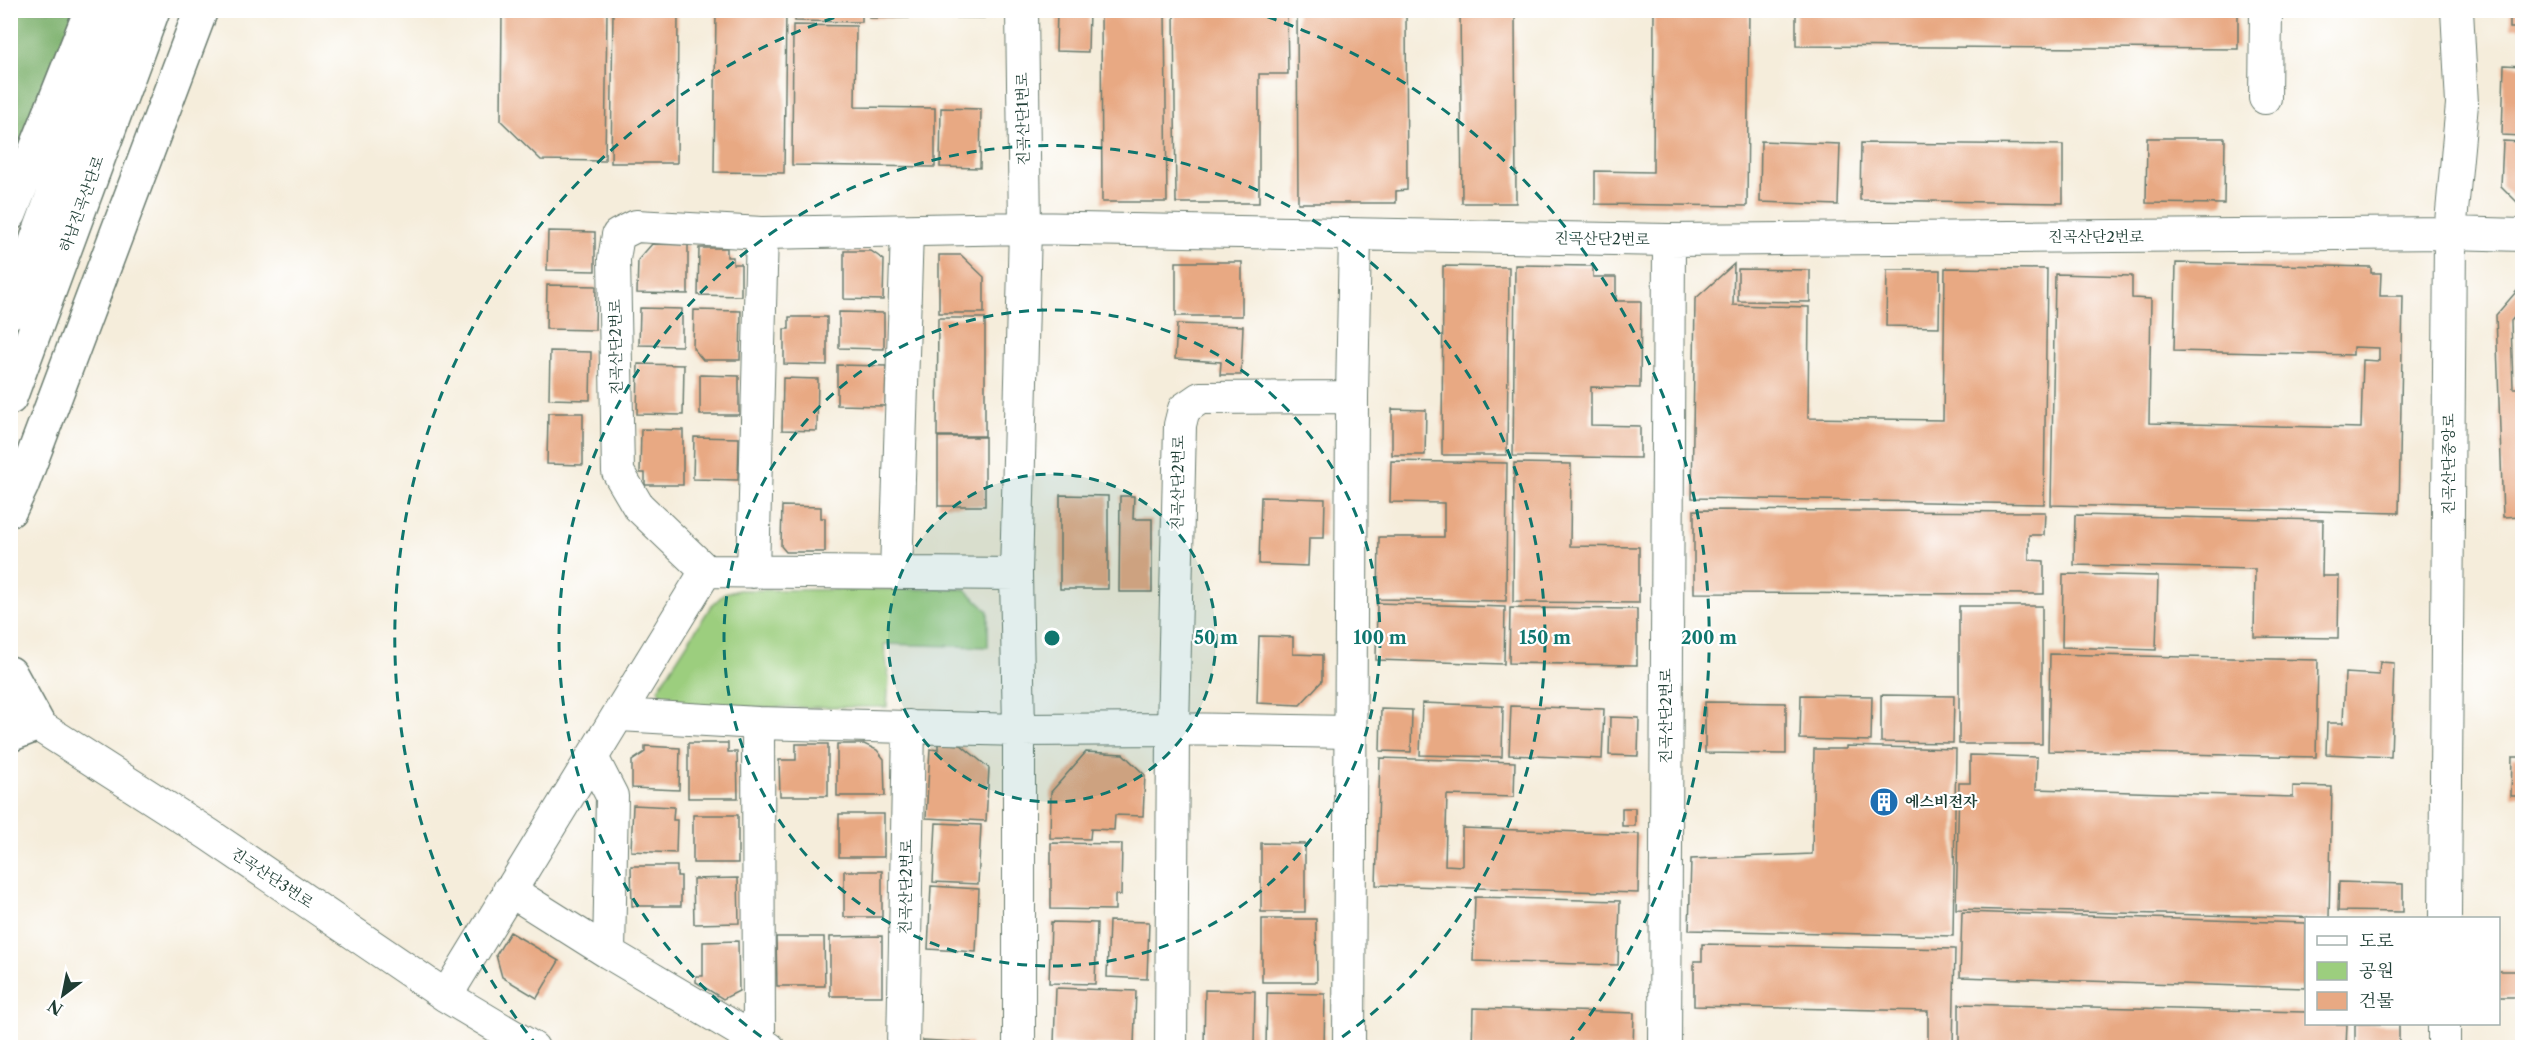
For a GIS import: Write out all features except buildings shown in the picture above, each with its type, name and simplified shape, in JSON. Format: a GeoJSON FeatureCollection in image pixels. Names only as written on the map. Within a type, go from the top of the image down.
{"type":"FeatureCollection","features":[{"type":"Feature","properties":{"kind":"highway"},"geometry":{"type":"LineString","coordinates":[[10,214],[91,10]]}},
{"type":"Feature","properties":{"kind":"highway","name":"하남진곡산단로"},"geometry":{"type":"LineString","coordinates":[[10,312],[121,10]]}},
{"type":"Feature","properties":{"kind":"highway","name":"하남진곡산단로"},"geometry":{"type":"LineString","coordinates":[[10,398],[153,10]]}},
{"type":"Feature","properties":{"kind":"highway"},"geometry":{"type":"LineString","coordinates":[[10,510],[22,485],[201,10]]}},
{"type":"Feature","properties":{"kind":"highway"},"geometry":{"type":"LineString","coordinates":[[10,673],[24,729]]}},
{"type":"Feature","properties":{"kind":"street","name":"진곡산단1번로"},"geometry":{"type":"LineString","coordinates":[[1022,10],[1025,228]]}},
{"type":"Feature","properties":{"kind":"street"},"geometry":{"type":"LineString","coordinates":[[2265,98],[2266,10]]}},
{"type":"Feature","properties":{"kind":"street","name":"진곡산단중앙로"},"geometry":{"type":"LineString","coordinates":[[2445,917],[2450,233],[2462,104],[2457,10]]}},
{"type":"Feature","properties":{"kind":"street","name":"진곡산단2번로"},"geometry":{"type":"LineString","coordinates":[[706,571],[638,506],[618,472],[614,259],[618,235],[636,226],[762,233],[1025,228],[1669,240],[2450,233],[2523,235]]}},
{"type":"Feature","properties":{"kind":"street"},"geometry":{"type":"LineString","coordinates":[[1019,1047],[1019,730],[1016,574],[1025,228]]}},
{"type":"Feature","properties":{"kind":"street"},"geometry":{"type":"LineString","coordinates":[[896,571],[907,231]]}},
{"type":"Feature","properties":{"kind":"street"},"geometry":{"type":"LineString","coordinates":[[753,572],[762,233]]}},
{"type":"Feature","properties":{"kind":"street"},"geometry":{"type":"LineString","coordinates":[[1349,1047],[1354,235]]}},
{"type":"Feature","properties":{"kind":"street","name":"진곡산단2번로"},"geometry":{"type":"LineString","coordinates":[[1665,1047],[1669,240]]}},
{"type":"Feature","properties":{"kind":"street","name":"진곡산단2번로"},"geometry":{"type":"LineString","coordinates":[[1171,1047],[1173,729],[1180,424],[1184,409],[1200,398],[1352,397]]}},
{"type":"Feature","properties":{"kind":"street"},"geometry":{"type":"LineString","coordinates":[[446,996],[509,890],[620,716],[706,571],[896,571],[1016,574]]}},
{"type":"Feature","properties":{"kind":"street","name":"진곡산단3번로"},"geometry":{"type":"LineString","coordinates":[[10,708],[24,729],[208,834],[446,996],[533,1047]]}},
{"type":"Feature","properties":{"kind":"street"},"geometry":{"type":"LineString","coordinates":[[620,716],[758,723],[1019,730],[1173,729],[1351,732]]}},
{"type":"Feature","properties":{"kind":"street"},"geometry":{"type":"LineString","coordinates":[[758,723],[764,1044]]}},
{"type":"Feature","properties":{"kind":"street","name":"진곡산단2번로"},"geometry":{"type":"LineString","coordinates":[[903,1047],[909,726]]}},
{"type":"Feature","properties":{"kind":"street"},"geometry":{"type":"LineString","coordinates":[[593,759],[612,796],[609,953]]}},
{"type":"Feature","properties":{"kind":"street"},"geometry":{"type":"LineString","coordinates":[[509,890],[609,953],[764,1044]]}},
{"type":"Feature","properties":{"kind":"street"},"geometry":{"type":"LineString","coordinates":[[2444,1025],[2444,1047]]}},
{"type":"Feature","properties":{"kind":"green space"},"geometry":{"type":"Polygon","coordinates":[[[11,11],[73,11],[74,14],[11,179],[11,11]]]}},
{"type":"Feature","properties":{"kind":"green space"},"geometry":{"type":"Polygon","coordinates":[[[965,589],[988,611],[988,647],[884,644],[889,678],[887,707],[669,708],[658,689],[711,606],[725,593],[739,590],[965,589]]]}},
{"type":"Feature","properties":{"kind":"place","name":"에스비전자"},"geometry":{"type":"Point","coordinates":[1884,802]}}]}
